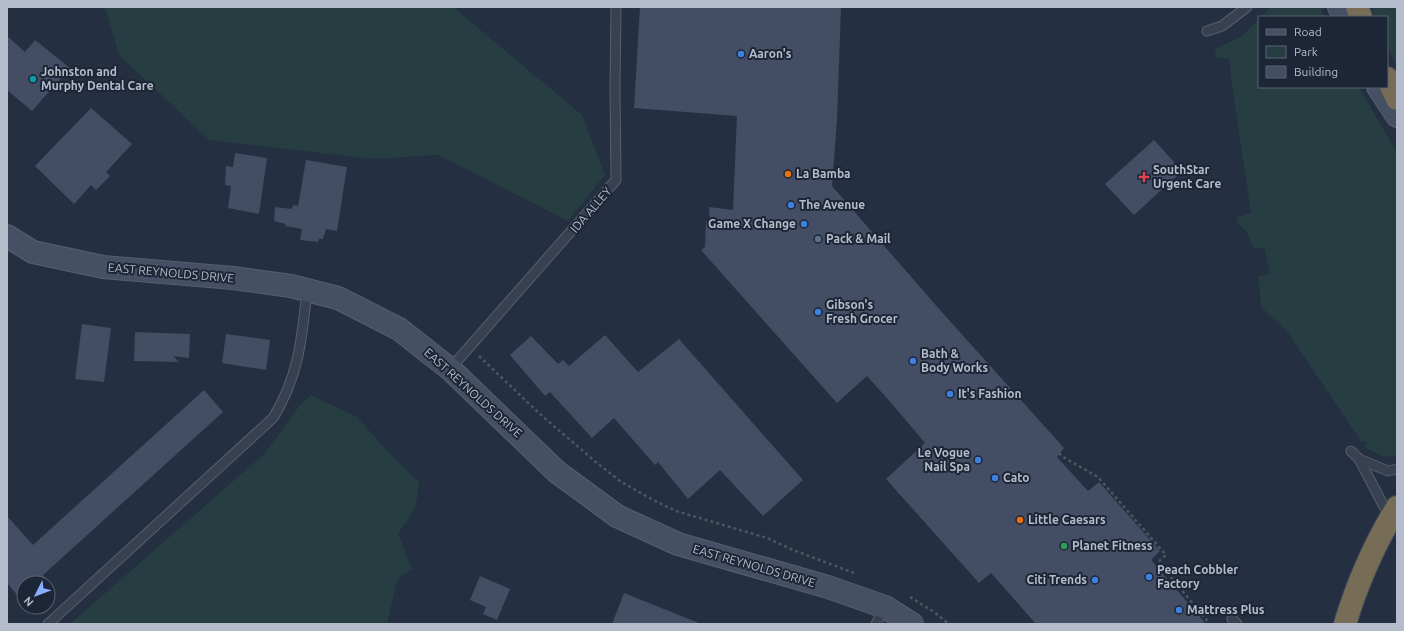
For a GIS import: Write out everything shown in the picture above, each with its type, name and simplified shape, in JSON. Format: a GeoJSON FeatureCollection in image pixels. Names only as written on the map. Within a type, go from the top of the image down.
{"type":"FeatureCollection","features":[{"type":"Feature","properties":{"kind":"highway"},"geometry":{"type":"LineString","coordinates":[[1388,80],[1397,99]]}},
{"type":"Feature","properties":{"kind":"highway"},"geometry":{"type":"LineString","coordinates":[[1345,624],[1372,553],[1394,513]]}},
{"type":"Feature","properties":{"kind":"street"},"geometry":{"type":"LineString","coordinates":[[1339,7],[1344,16]]}},
{"type":"Feature","properties":{"kind":"street"},"geometry":{"type":"LineString","coordinates":[[1379,88],[1397,116]]}},
{"type":"Feature","properties":{"kind":"street","name":"EAST REYNOLDS DRIVE"},"geometry":{"type":"LineString","coordinates":[[7,236],[33,252],[103,267],[233,278],[307,290],[338,298],[399,329],[450,369],[558,472],[617,516],[678,544],[828,587],[881,616],[912,624]]}},
{"type":"Feature","properties":{"kind":"lane","name":"IDA ALLEY"},"geometry":{"type":"LineString","coordinates":[[450,369],[616,180],[616,7]]}},
{"type":"Feature","properties":{"kind":"lane"},"geometry":{"type":"LineString","coordinates":[[1207,31],[1222,26],[1247,7]]}},
{"type":"Feature","properties":{"kind":"lane"},"geometry":{"type":"LineString","coordinates":[[48,624],[273,418],[286,398],[294,372],[301,339],[307,290]]}},
{"type":"Feature","properties":{"kind":"lane"},"geometry":{"type":"LineString","coordinates":[[1351,451],[1359,459],[1394,513]]}},
{"type":"Feature","properties":{"kind":"lane"},"geometry":{"type":"LineString","coordinates":[[1359,459],[1388,471],[1397,469]]}},
{"type":"Feature","properties":{"kind":"path"},"geometry":{"type":"LineString","coordinates":[[482,358],[541,415],[597,463],[620,481],[652,500],[676,511],[767,538],[793,550],[821,559]]}},
{"type":"Feature","properties":{"kind":"path"},"geometry":{"type":"LineString","coordinates":[[1059,453],[1063,457],[1098,477],[1109,489],[1166,555],[1158,562],[1210,624]]}},
{"type":"Feature","properties":{"kind":"green space"},"geometry":{"type":"Polygon","coordinates":[[[102,7],[453,7],[582,115],[605,175],[568,221],[438,155],[373,159],[209,140],[119,55],[106,10],[102,7]]]}},
{"type":"Feature","properties":{"kind":"green space"},"geometry":{"type":"Polygon","coordinates":[[[1270,7],[1326,7],[1321,10],[1324,16],[1262,16],[1270,7]]]}},
{"type":"Feature","properties":{"kind":"green space"},"geometry":{"type":"Polygon","coordinates":[[[1372,7],[1397,7],[1397,66],[1388,48],[1388,16],[1375,16],[1372,7]]]}},
{"type":"Feature","properties":{"kind":"green space"},"geometry":{"type":"Polygon","coordinates":[[[1258,20],[1258,88],[1360,88],[1397,153],[1396,456],[1384,457],[1364,446],[1367,443],[1365,441],[1362,443],[1287,331],[1261,307],[1258,277],[1270,274],[1264,247],[1254,249],[1246,231],[1237,223],[1238,217],[1251,213],[1229,58],[1216,58],[1215,49],[1242,36],[1258,20]]]}},
{"type":"Feature","properties":{"kind":"green space"},"geometry":{"type":"Polygon","coordinates":[[[311,395],[357,417],[390,454],[419,482],[414,509],[398,533],[412,569],[397,580],[387,624],[70,624],[265,453],[300,405],[311,395]]]}},
{"type":"Feature","properties":{"kind":"building"},"geometry":{"type":"Polygon","coordinates":[[[640,7],[841,7],[837,120],[832,186],[940,310],[1064,448],[1057,457],[1088,491],[1099,482],[1160,551],[1151,560],[1206,624],[1036,624],[991,573],[979,583],[886,479],[925,443],[867,376],[837,403],[701,250],[705,247],[706,221],[710,222],[709,207],[733,210],[737,116],[634,108],[640,7]]]}},
{"type":"Feature","properties":{"kind":"building","name":"Johnston and Murphy Dental Care"},"geometry":{"type":"Polygon","coordinates":[[[7,36],[25,52],[35,40],[70,68],[32,111],[7,90],[7,36]]]}},
{"type":"Feature","properties":{"kind":"building"},"geometry":{"type":"Polygon","coordinates":[[[91,108],[132,144],[106,172],[110,176],[96,190],[91,185],[74,204],[35,166],[91,108]]]}},
{"type":"Feature","properties":{"kind":"building","name":"SouthStar Urgent Care"},"geometry":{"type":"Polygon","coordinates":[[[1154,140],[1182,171],[1134,215],[1105,184],[1154,140]]]}},
{"type":"Feature","properties":{"kind":"building"},"geometry":{"type":"Polygon","coordinates":[[[235,153],[267,158],[259,214],[228,208],[231,186],[225,185],[226,166],[233,167],[235,153]]]}},
{"type":"Feature","properties":{"kind":"building"},"geometry":{"type":"Polygon","coordinates":[[[306,160],[347,167],[337,231],[326,229],[323,239],[319,239],[318,242],[300,240],[302,229],[285,226],[286,224],[274,221],[275,207],[292,209],[293,205],[298,206],[306,160]]]}},
{"type":"Feature","properties":{"kind":"building"},"geometry":{"type":"Polygon","coordinates":[[[82,324],[111,328],[104,382],[75,379],[82,324]]]}},
{"type":"Feature","properties":{"kind":"building"},"geometry":{"type":"Polygon","coordinates":[[[135,332],[190,334],[189,358],[173,356],[179,362],[134,361],[135,332]]]}},
{"type":"Feature","properties":{"kind":"building"},"geometry":{"type":"Polygon","coordinates":[[[226,334],[270,340],[266,370],[222,363],[226,334]]]}},
{"type":"Feature","properties":{"kind":"building"},"geometry":{"type":"Polygon","coordinates":[[[605,335],[638,372],[679,339],[803,480],[763,516],[720,470],[688,499],[658,462],[655,465],[614,418],[592,438],[550,392],[545,396],[510,355],[531,336],[558,364],[563,360],[569,366],[605,335]]]}},
{"type":"Feature","properties":{"kind":"building"},"geometry":{"type":"Polygon","coordinates":[[[204,390],[223,412],[43,575],[16,575],[16,594],[7,583],[7,516],[33,545],[204,390]]]}},
{"type":"Feature","properties":{"kind":"building"},"geometry":{"type":"Polygon","coordinates":[[[480,576],[510,589],[497,620],[483,614],[486,607],[470,600],[480,576]]]}},
{"type":"Feature","properties":{"kind":"building"},"geometry":{"type":"Polygon","coordinates":[[[624,593],[699,623],[699,624],[612,624],[624,593]]]}},
{"type":"Feature","properties":{"kind":"place","name":"Aaron's"},"geometry":{"type":"Point","coordinates":[741,54]}},
{"type":"Feature","properties":{"kind":"place","name":"Johnston and Murphy Dental Care"},"geometry":{"type":"Point","coordinates":[33,79]}},
{"type":"Feature","properties":{"kind":"place","name":"La Bamba"},"geometry":{"type":"Point","coordinates":[788,174]}},
{"type":"Feature","properties":{"kind":"place","name":"SouthStar Urgent Care"},"geometry":{"type":"Point","coordinates":[1144,177]}},
{"type":"Feature","properties":{"kind":"place","name":"The Avenue"},"geometry":{"type":"Point","coordinates":[791,205]}},
{"type":"Feature","properties":{"kind":"place","name":"Game X Change"},"geometry":{"type":"Point","coordinates":[804,224]}},
{"type":"Feature","properties":{"kind":"place","name":"Pack & Mail"},"geometry":{"type":"Point","coordinates":[818,239]}},
{"type":"Feature","properties":{"kind":"place","name":"Gibson's Fresh Grocer"},"geometry":{"type":"Point","coordinates":[818,312]}},
{"type":"Feature","properties":{"kind":"place","name":"Bath & Body Works"},"geometry":{"type":"Point","coordinates":[913,361]}},
{"type":"Feature","properties":{"kind":"place","name":"It's Fashion"},"geometry":{"type":"Point","coordinates":[950,394]}},
{"type":"Feature","properties":{"kind":"place","name":"Le Vogue Nail Spa"},"geometry":{"type":"Point","coordinates":[978,460]}},
{"type":"Feature","properties":{"kind":"place","name":"Cato"},"geometry":{"type":"Point","coordinates":[995,478]}},
{"type":"Feature","properties":{"kind":"place","name":"Little Caesars"},"geometry":{"type":"Point","coordinates":[1020,520]}},
{"type":"Feature","properties":{"kind":"place","name":"Planet Fitness"},"geometry":{"type":"Point","coordinates":[1064,546]}},
{"type":"Feature","properties":{"kind":"place","name":"Peach Cobbler Factory"},"geometry":{"type":"Point","coordinates":[1149,577]}},
{"type":"Feature","properties":{"kind":"place","name":"Citi Trends"},"geometry":{"type":"Point","coordinates":[1095,580]}},
{"type":"Feature","properties":{"kind":"place","name":"Mattress Plus"},"geometry":{"type":"Point","coordinates":[1179,610]}}]}
